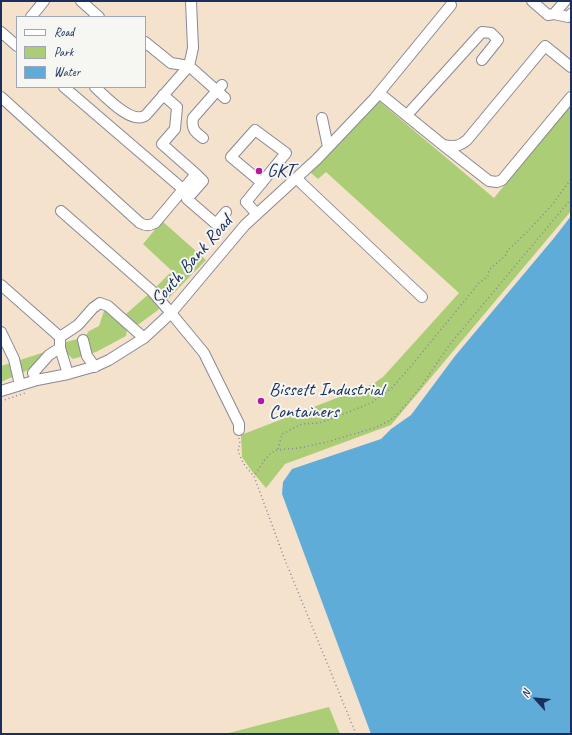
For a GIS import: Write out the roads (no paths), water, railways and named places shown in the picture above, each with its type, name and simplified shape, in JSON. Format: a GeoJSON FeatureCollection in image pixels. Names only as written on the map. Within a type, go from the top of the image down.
{"type":"FeatureCollection","features":[{"type":"Feature","properties":{"kind":"street"},"geometry":{"type":"LineString","coordinates":[[32,16],[44,1]]}},
{"type":"Feature","properties":{"kind":"street"},"geometry":{"type":"LineString","coordinates":[[81,1],[98,16]]}},
{"type":"Feature","properties":{"kind":"street"},"geometry":{"type":"LineString","coordinates":[[96,88],[126,114],[135,118],[143,118],[146,116],[189,66],[193,48],[191,1]]}},
{"type":"Feature","properties":{"kind":"street"},"geometry":{"type":"LineString","coordinates":[[532,1],[548,15],[554,14],[568,18],[571,14]]}},
{"type":"Feature","properties":{"kind":"street"},"geometry":{"type":"LineString","coordinates":[[554,14],[565,1]]}},
{"type":"Feature","properties":{"kind":"street","name":"South Bank Road"},"geometry":{"type":"LineString","coordinates":[[1,391],[37,380],[95,367],[144,338],[171,314],[240,231],[328,147],[377,95],[451,5]]}},
{"type":"Feature","properties":{"kind":"street"},"geometry":{"type":"LineString","coordinates":[[1,32],[16,45]]}},
{"type":"Feature","properties":{"kind":"street"},"geometry":{"type":"LineString","coordinates":[[407,115],[482,32],[491,33],[498,40],[482,60]]}},
{"type":"Feature","properties":{"kind":"street"},"geometry":{"type":"LineString","coordinates":[[146,43],[172,63],[189,66],[219,88],[225,98]]}},
{"type":"Feature","properties":{"kind":"street"},"geometry":{"type":"LineString","coordinates":[[443,145],[454,147],[467,140],[545,46],[571,67]]}},
{"type":"Feature","properties":{"kind":"street"},"geometry":{"type":"LineString","coordinates":[[65,88],[184,190]]}},
{"type":"Feature","properties":{"kind":"street"},"geometry":{"type":"LineString","coordinates":[[203,138],[194,131],[192,124],[193,118],[219,88]]}},
{"type":"Feature","properties":{"kind":"street"},"geometry":{"type":"LineString","coordinates":[[377,95],[407,115],[489,181],[497,182],[502,180],[571,97]]}},
{"type":"Feature","properties":{"kind":"street"},"geometry":{"type":"LineString","coordinates":[[163,96],[177,107],[175,129],[162,144],[203,181],[187,199],[216,224],[226,212]]}},
{"type":"Feature","properties":{"kind":"street"},"geometry":{"type":"LineString","coordinates":[[1,97],[134,217],[145,225],[150,226],[155,223],[196,174]]}},
{"type":"Feature","properties":{"kind":"street"},"geometry":{"type":"LineString","coordinates":[[322,118],[328,147]]}},
{"type":"Feature","properties":{"kind":"street"},"geometry":{"type":"LineString","coordinates":[[257,214],[246,202],[262,183],[286,154],[255,130],[231,157],[262,183]]}},
{"type":"Feature","properties":{"kind":"street"},"geometry":{"type":"LineString","coordinates":[[296,178],[422,297]]}},
{"type":"Feature","properties":{"kind":"street"},"geometry":{"type":"LineString","coordinates":[[61,211],[152,292],[204,353],[239,424],[239,430]]}},
{"type":"Feature","properties":{"kind":"street"},"geometry":{"type":"LineString","coordinates":[[1,285],[60,337],[60,348],[68,374]]}},
{"type":"Feature","properties":{"kind":"street"},"geometry":{"type":"LineString","coordinates":[[60,337],[78,325],[92,308],[100,303],[108,306],[144,338]]}},
{"type":"Feature","properties":{"kind":"street"},"geometry":{"type":"LineString","coordinates":[[1,332],[14,359],[20,385]]}},
{"type":"Feature","properties":{"kind":"street"},"geometry":{"type":"LineString","coordinates":[[83,340],[87,356],[95,367]]}},
{"type":"Feature","properties":{"kind":"street"},"geometry":{"type":"LineString","coordinates":[[37,380],[33,373],[49,355],[60,348]]}},
{"type":"Feature","properties":{"kind":"water"},"geometry":{"type":"Polygon","coordinates":[[[571,216],[571,734],[371,734],[282,494],[283,482],[292,469],[381,439],[391,429],[411,415],[455,356],[571,216]]]}},
{"type":"Feature","properties":{"kind":"place","name":"GKT"},"geometry":{"type":"Point","coordinates":[259,171]}},
{"type":"Feature","properties":{"kind":"place","name":"Bissett Industrial Containers"},"geometry":{"type":"Point","coordinates":[261,401]}}]}
